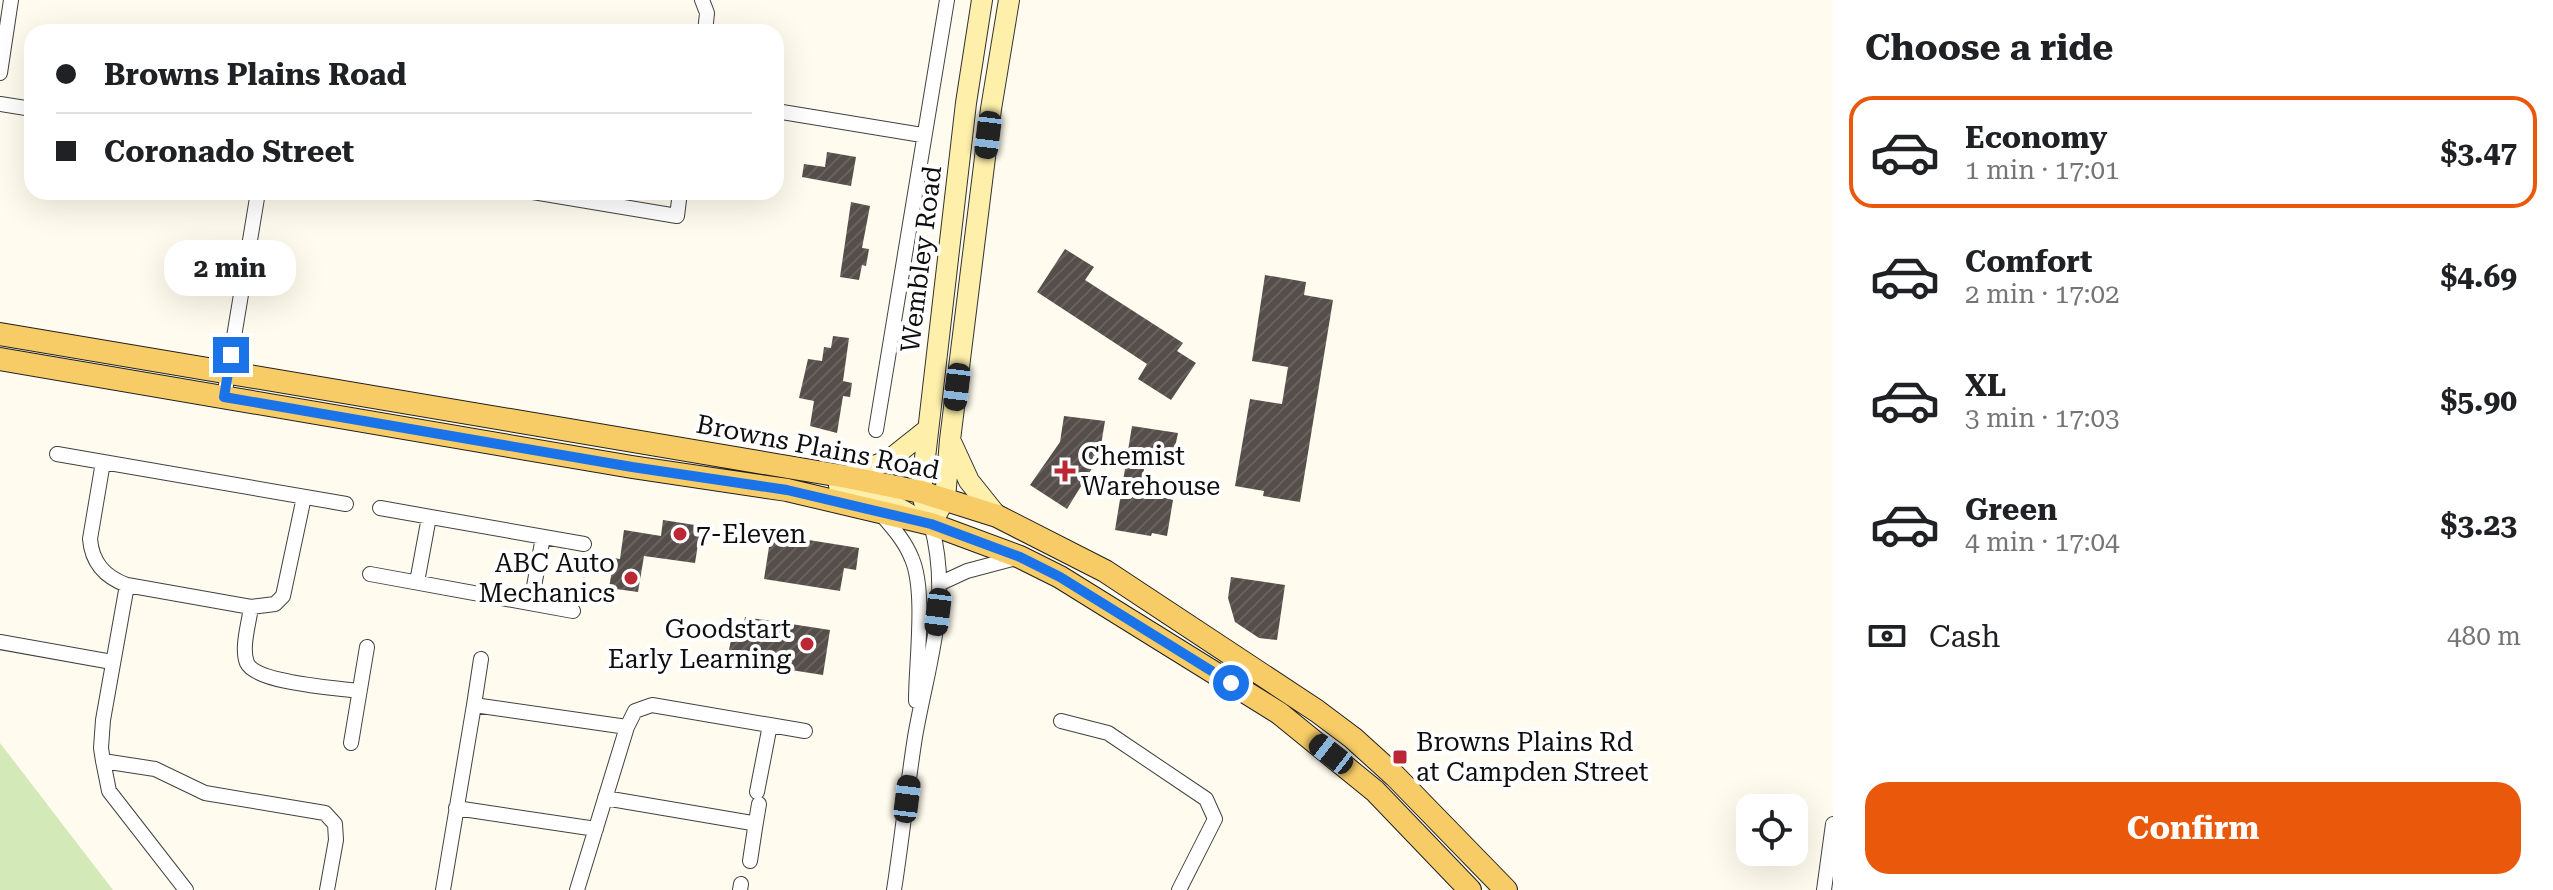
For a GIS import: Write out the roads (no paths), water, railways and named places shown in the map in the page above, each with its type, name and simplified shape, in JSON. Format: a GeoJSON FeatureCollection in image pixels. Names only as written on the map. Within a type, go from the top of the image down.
{"type":"FeatureCollection","features":[{"type":"Feature","properties":{"kind":"main road","name":"Wembley Road"},"geometry":{"type":"LineString","coordinates":[[931,524],[921,492],[966,103],[982,0]]}},
{"type":"Feature","properties":{"kind":"main road","name":"Wembley Road"},"geometry":{"type":"LineString","coordinates":[[931,524],[945,499],[991,109],[1009,0]]}},
{"type":"Feature","properties":{"kind":"main road","name":"Browns Plains Road"},"geometry":{"type":"LineString","coordinates":[[0,334],[847,477],[921,492],[997,516],[1105,571],[1317,711],[1395,776],[1506,890]]}},
{"type":"Feature","properties":{"kind":"main road","name":"Browns Plains Road"},"geometry":{"type":"LineString","coordinates":[[0,359],[632,467],[787,490],[931,524],[1020,557],[1060,577],[1279,713],[1375,791],[1470,890]]}},
{"type":"Feature","properties":{"kind":"main road"},"geometry":{"type":"LineString","coordinates":[[847,477],[889,460],[928,429]]}},
{"type":"Feature","properties":{"kind":"main road"},"geometry":{"type":"LineString","coordinates":[[950,440],[969,481],[997,516]]}},
{"type":"Feature","properties":{"kind":"main road"},"geometry":{"type":"LineString","coordinates":[[789,468],[811,480],[875,495],[931,524]]}},
{"type":"Feature","properties":{"kind":"street"},"geometry":{"type":"LineString","coordinates":[[0,73],[11,0]]}},
{"type":"Feature","properties":{"kind":"street"},"geometry":{"type":"LineString","coordinates":[[702,0],[707,13],[706,24]]}},
{"type":"Feature","properties":{"kind":"street","name":"Wembley Road"},"geometry":{"type":"LineString","coordinates":[[876,430],[922,135],[947,0]]}},
{"type":"Feature","properties":{"kind":"street"},"geometry":{"type":"LineString","coordinates":[[0,104],[24,108]]}},
{"type":"Feature","properties":{"kind":"street"},"geometry":{"type":"LineString","coordinates":[[784,112],[922,135]]}},
{"type":"Feature","properties":{"kind":"street"},"geometry":{"type":"LineString","coordinates":[[224,397],[257,200]]}},
{"type":"Feature","properties":{"kind":"street"},"geometry":{"type":"LineString","coordinates":[[581,200],[677,216],[679,200]]}},
{"type":"Feature","properties":{"kind":"street"},"geometry":{"type":"LineString","coordinates":[[57,454],[346,504]]}},
{"type":"Feature","properties":{"kind":"street"},"geometry":{"type":"LineString","coordinates":[[103,462],[90,539],[91,552],[99,568],[113,580],[127,585],[251,607],[275,604],[283,596],[304,497]]}},
{"type":"Feature","properties":{"kind":"street"},"geometry":{"type":"LineString","coordinates":[[380,508],[584,544]]}},
{"type":"Feature","properties":{"kind":"street","name":"Wembley Road"},"geometry":{"type":"LineString","coordinates":[[879,512],[905,545],[917,576],[916,733]]}},
{"type":"Feature","properties":{"kind":"street"},"geometry":{"type":"LineString","coordinates":[[417,582],[429,517]]}},
{"type":"Feature","properties":{"kind":"street","name":"Wembley Road"},"geometry":{"type":"LineString","coordinates":[[894,890],[941,583],[931,524]]}},
{"type":"Feature","properties":{"kind":"street"},"geometry":{"type":"LineString","coordinates":[[531,603],[543,537]]}},
{"type":"Feature","properties":{"kind":"street"},"geometry":{"type":"LineString","coordinates":[[941,583],[967,571],[1020,557]]}},
{"type":"Feature","properties":{"kind":"street"},"geometry":{"type":"LineString","coordinates":[[370,574],[573,611]]}},
{"type":"Feature","properties":{"kind":"street"},"geometry":{"type":"LineString","coordinates":[[127,585],[103,720],[103,761],[109,791],[186,890]]}},
{"type":"Feature","properties":{"kind":"street"},"geometry":{"type":"LineString","coordinates":[[251,607],[246,653],[248,664],[256,673],[270,678],[359,691]]}},
{"type":"Feature","properties":{"kind":"street"},"geometry":{"type":"LineString","coordinates":[[0,642],[112,662]]}},
{"type":"Feature","properties":{"kind":"street"},"geometry":{"type":"LineString","coordinates":[[351,743],[367,647]]}},
{"type":"Feature","properties":{"kind":"street"},"geometry":{"type":"LineString","coordinates":[[443,890],[481,659]]}},
{"type":"Feature","properties":{"kind":"street"},"geometry":{"type":"LineString","coordinates":[[474,705],[627,727]]}},
{"type":"Feature","properties":{"kind":"street"},"geometry":{"type":"LineString","coordinates":[[577,890],[627,727],[635,711],[652,705],[805,731]]}},
{"type":"Feature","properties":{"kind":"street"},"geometry":{"type":"LineString","coordinates":[[1061,721],[1108,733],[1206,799],[1215,819],[1179,890]]}},
{"type":"Feature","properties":{"kind":"street"},"geometry":{"type":"LineString","coordinates":[[750,861],[770,725]]}},
{"type":"Feature","properties":{"kind":"street"},"geometry":{"type":"LineString","coordinates":[[103,761],[155,769],[205,793],[325,813],[335,824],[336,840],[327,890]]}},
{"type":"Feature","properties":{"kind":"street"},"geometry":{"type":"LineString","coordinates":[[605,798],[740,820],[752,823],[755,828]]}},
{"type":"Feature","properties":{"kind":"street"},"geometry":{"type":"LineString","coordinates":[[456,808],[596,829]]}},
{"type":"Feature","properties":{"kind":"street"},"geometry":{"type":"LineString","coordinates":[[1824,890],[1833,824]]}},
{"type":"Feature","properties":{"kind":"place","name":"Chemist Warehouse"},"geometry":{"type":"Point","coordinates":[1065,471]}},
{"type":"Feature","properties":{"kind":"place","name":"7-Eleven"},"geometry":{"type":"Point","coordinates":[680,534]}},
{"type":"Feature","properties":{"kind":"place","name":"ABC Auto Mechanics"},"geometry":{"type":"Point","coordinates":[631,578]}},
{"type":"Feature","properties":{"kind":"place","name":"Goodstart Early Learning"},"geometry":{"type":"Point","coordinates":[807,644]}},
{"type":"Feature","properties":{"kind":"place","name":"Browns Plains Rd at Campden Street"},"geometry":{"type":"Point","coordinates":[1400,757]}}]}
